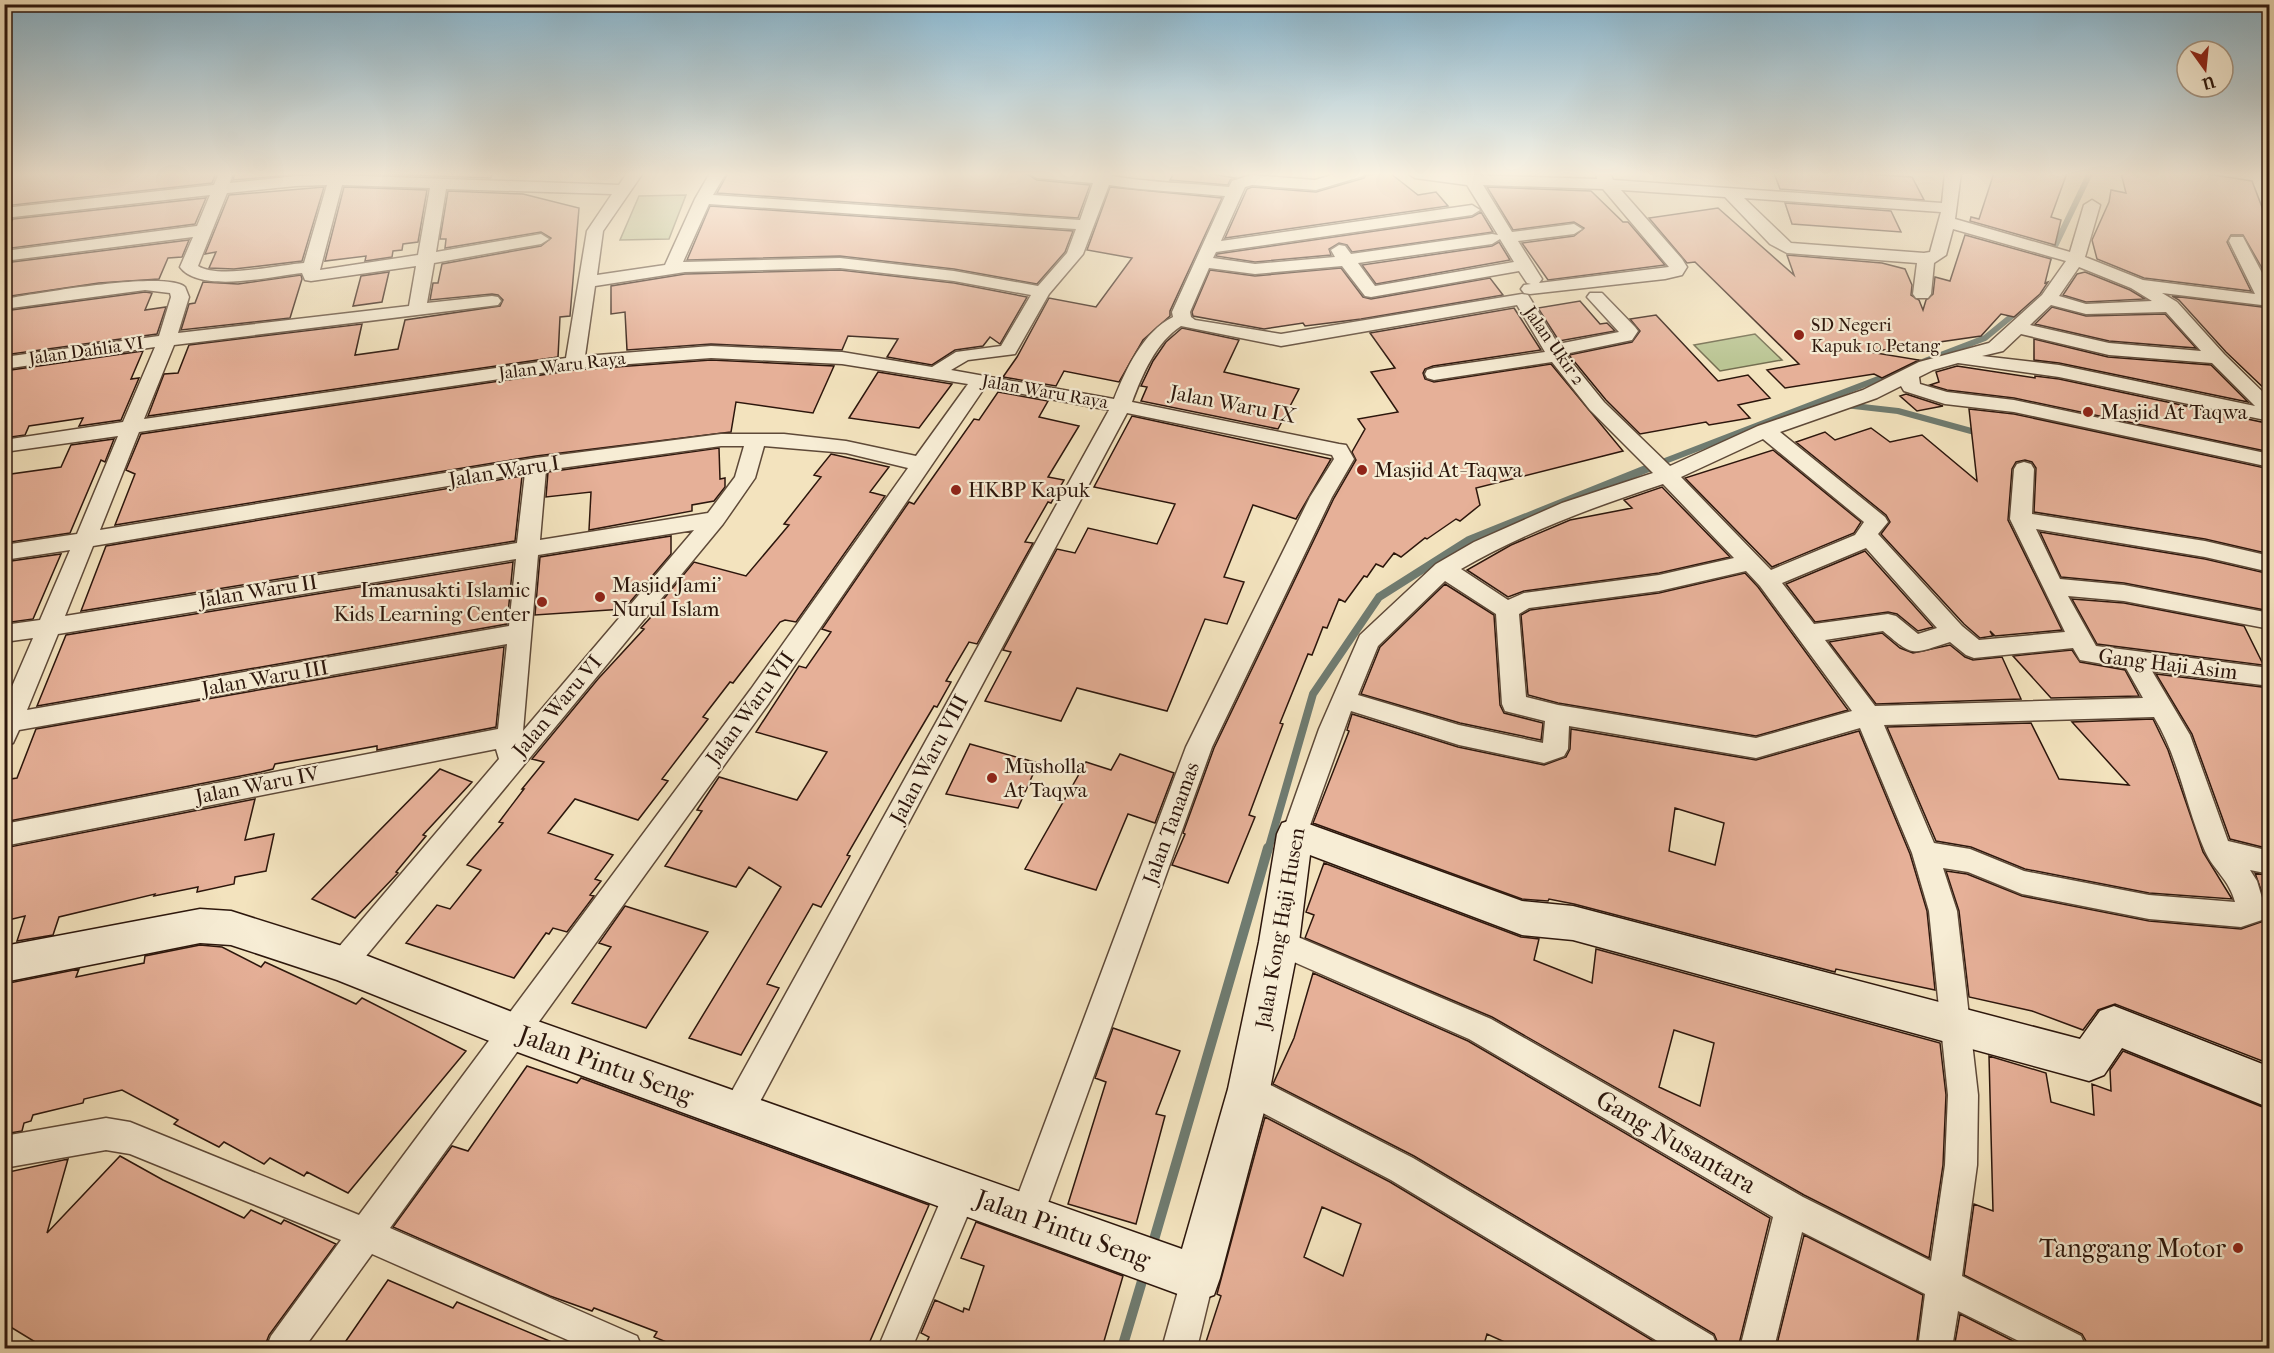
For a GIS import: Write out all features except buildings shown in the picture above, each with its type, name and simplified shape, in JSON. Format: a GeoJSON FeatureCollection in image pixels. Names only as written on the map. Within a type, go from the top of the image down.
{"type":"FeatureCollection","features":[{"type":"Feature","properties":{"kind":"street"},"geometry":{"type":"LineString","coordinates":[[4,256],[158,236]]}},
{"type":"Feature","properties":{"kind":"street"},"geometry":{"type":"LineString","coordinates":[[202,236],[189,267],[199,274],[220,277],[311,267]]}},
{"type":"Feature","properties":{"kind":"street"},"geometry":{"type":"LineString","coordinates":[[320,236],[311,267],[311,276],[395,265],[541,239]]}},
{"type":"Feature","properties":{"kind":"street"},"geometry":{"type":"LineString","coordinates":[[417,310],[429,236]]}},
{"type":"Feature","properties":{"kind":"street"},"geometry":{"type":"LineString","coordinates":[[575,362],[594,236]]}},
{"type":"Feature","properties":{"kind":"street"},"geometry":{"type":"LineString","coordinates":[[671,270],[686,236]]}},
{"type":"Feature","properties":{"kind":"street"},"geometry":{"type":"LineString","coordinates":[[936,373],[945,364],[972,352],[1008,350],[1042,292],[1075,254],[1082,236]]}},
{"type":"Feature","properties":{"kind":"street"},"geometry":{"type":"LineString","coordinates":[[1215,236],[1181,312],[1182,319],[1190,324],[1281,340],[1530,292],[1672,273],[1678,267],[1676,263],[1653,236]]}},
{"type":"Feature","properties":{"kind":"street"},"geometry":{"type":"LineString","coordinates":[[1207,255],[1298,236]]}},
{"type":"Feature","properties":{"kind":"street"},"geometry":{"type":"LineString","coordinates":[[1327,236],[1371,292],[1515,267]]}},
{"type":"Feature","properties":{"kind":"street"},"geometry":{"type":"LineString","coordinates":[[1207,255],[1255,269],[1319,264],[1515,236]]}},
{"type":"Feature","properties":{"kind":"street"},"geometry":{"type":"LineString","coordinates":[[1772,236],[1787,248],[1929,259],[1938,255],[1943,236]]}},
{"type":"Feature","properties":{"kind":"street"},"geometry":{"type":"LineString","coordinates":[[2008,236],[2075,258],[2137,284],[2171,306],[2217,358],[2270,410]]}},
{"type":"Feature","properties":{"kind":"street","name":"Jalan Kong Haji Husen"},"geometry":{"type":"LineString","coordinates":[[1181,1348],[1189,1274],[1250,1089],[1279,942],[1295,834],[1331,729],[1368,641],[1444,569],[1482,547],[1660,468],[1870,394],[1909,374],[1996,347],[2048,299],[2075,258],[2082,236]]}},
{"type":"Feature","properties":{"kind":"street"},"geometry":{"type":"LineString","coordinates":[[1500,238],[1530,292]]}},
{"type":"Feature","properties":{"kind":"street","name":"Jalan Ukir 2"},"geometry":{"type":"LineString","coordinates":[[1500,238],[1530,292],[1555,353],[1597,406],[1768,580],[1869,716],[1924,853],[1943,911],[1963,1095],[1961,1165],[1935,1348]]}},
{"type":"Feature","properties":{"kind":"street"},"geometry":{"type":"LineString","coordinates":[[2237,241],[2268,301]]}},
{"type":"Feature","properties":{"kind":"street"},"geometry":{"type":"LineString","coordinates":[[1922,294],[1929,259]]}},
{"type":"Feature","properties":{"kind":"street"},"geometry":{"type":"LineString","coordinates":[[586,282],[671,270],[776,263],[840,263],[954,276],[1042,292]]}},
{"type":"Feature","properties":{"kind":"street"},"geometry":{"type":"LineString","coordinates":[[2137,284],[2268,301]]}},
{"type":"Feature","properties":{"kind":"street"},"geometry":{"type":"LineString","coordinates":[[4,304],[145,285],[168,286],[179,291],[167,340],[8,729]]}},
{"type":"Feature","properties":{"kind":"street"},"geometry":{"type":"LineString","coordinates":[[1434,374],[1555,353],[1626,336],[1629,332],[1596,297]]}},
{"type":"Feature","properties":{"kind":"street"},"geometry":{"type":"LineString","coordinates":[[2048,299],[2086,309],[2171,306]]}},
{"type":"Feature","properties":{"kind":"street","name":"Jalan Dahlia VI"},"geometry":{"type":"LineString","coordinates":[[4,363],[167,340],[492,301]]}},
{"type":"Feature","properties":{"kind":"street","name":"Jalan Waru VIII"},"geometry":{"type":"LineString","coordinates":[[737,1113],[1121,406],[1130,379],[1158,339],[1174,322],[1182,319]]}},
{"type":"Feature","properties":{"kind":"street"},"geometry":{"type":"LineString","coordinates":[[2018,328],[2109,349],[2217,358]]}},
{"type":"Feature","properties":{"kind":"street","name":"Jalan Waru Raya"},"geometry":{"type":"LineString","coordinates":[[4,446],[575,362],[711,352],[842,358],[1121,406]]}},
{"type":"Feature","properties":{"kind":"street"},"geometry":{"type":"LineString","coordinates":[[1949,360],[2059,371],[2270,415]]}},
{"type":"Feature","properties":{"kind":"street"},"geometry":{"type":"LineString","coordinates":[[1909,374],[1911,387],[1945,398],[2013,406],[2270,461]]}},
{"type":"Feature","properties":{"kind":"street","name":"Jalan Waru VII"},"geometry":{"type":"LineString","coordinates":[[283,1348],[512,1031],[760,696],[980,380]]}},
{"type":"Feature","properties":{"kind":"street","name":"Jalan Waru IX"},"geometry":{"type":"LineString","coordinates":[[1121,406],[1335,449]]}},
{"type":"Feature","properties":{"kind":"street"},"geometry":{"type":"LineString","coordinates":[[1765,430],[1878,522],[1865,534],[1954,632],[1974,649],[2080,639]]}},
{"type":"Feature","properties":{"kind":"street","name":"Jalan Waru I"},"geometry":{"type":"LineString","coordinates":[[4,553],[536,465],[721,440],[756,439],[846,447],[922,464]]}},
{"type":"Feature","properties":{"kind":"street","name":"Jalan Waru VI"},"geometry":{"type":"LineString","coordinates":[[342,964],[715,519],[745,478],[756,439]]}},
{"type":"Feature","properties":{"kind":"street","name":"Jalan Tanamas"},"geometry":{"type":"LineString","coordinates":[[1027,1216],[1199,747],[1321,496],[1344,459],[1342,453],[1335,449]]}},
{"type":"Feature","properties":{"kind":"street"},"geometry":{"type":"LineString","coordinates":[[507,767],[536,465]]}},
{"type":"Feature","properties":{"kind":"street","name":"Gang Haji Asim"},"geometry":{"type":"LineString","coordinates":[[2024,469],[2021,519],[2052,586],[2088,654],[2270,677]]}},
{"type":"Feature","properties":{"kind":"street","name":"Jalan Waru II"},"geometry":{"type":"LineString","coordinates":[[4,634],[528,547],[715,519]]}},
{"type":"Feature","properties":{"kind":"street"},"geometry":{"type":"LineString","coordinates":[[2021,519],[2205,549],[2270,564]]}},
{"type":"Feature","properties":{"kind":"street"},"geometry":{"type":"LineString","coordinates":[[1768,580],[1869,538]]}},
{"type":"Feature","properties":{"kind":"street"},"geometry":{"type":"LineString","coordinates":[[1507,610],[1524,601],[1659,583],[1750,562]]}},
{"type":"Feature","properties":{"kind":"street"},"geometry":{"type":"LineString","coordinates":[[1444,569],[1507,610]]}},
{"type":"Feature","properties":{"kind":"street"},"geometry":{"type":"LineString","coordinates":[[2052,586],[2124,593],[2270,621]]}},
{"type":"Feature","properties":{"kind":"street"},"geometry":{"type":"LineString","coordinates":[[1507,610],[1514,704],[1558,715],[1756,748],[1869,716],[2159,707]]}},
{"type":"Feature","properties":{"kind":"street"},"geometry":{"type":"LineString","coordinates":[[1807,634],[1888,622],[1914,644],[1954,632]]}},
{"type":"Feature","properties":{"kind":"street","name":"Jalan Waru III"},"geometry":{"type":"LineString","coordinates":[[8,729],[520,633]]}},
{"type":"Feature","properties":{"kind":"street"},"geometry":{"type":"LineString","coordinates":[[1924,853],[1970,861],[2022,882],[2149,907],[2241,915],[2252,911],[2242,881],[2218,850],[2178,735],[2159,707],[2132,658]]}},
{"type":"Feature","properties":{"kind":"street"},"geometry":{"type":"LineString","coordinates":[[1344,700],[1459,735],[1544,753],[1555,750],[1558,715]]}},
{"type":"Feature","properties":{"kind":"street","name":"Jalan Waru IV"},"geometry":{"type":"LineString","coordinates":[[4,835],[510,736]]}},
{"type":"Feature","properties":{"kind":"street"},"geometry":{"type":"LineString","coordinates":[[1295,834],[1522,918],[1573,923],[2089,1060],[2114,1025],[2270,1088]]}},
{"type":"Feature","properties":{"kind":"street"},"geometry":{"type":"LineString","coordinates":[[2218,850],[2270,863]]}},
{"type":"Feature","properties":{"kind":"street","name":"Jalan Pintu Seng"},"geometry":{"type":"LineString","coordinates":[[4,964],[200,926],[231,928],[342,964],[512,1031],[1189,1274]]}},
{"type":"Feature","properties":{"kind":"street","name":"Gang Nusantara"},"geometry":{"type":"LineString","coordinates":[[1279,942],[1480,1029],[1791,1209],[2069,1348]]}},
{"type":"Feature","properties":{"kind":"street"},"geometry":{"type":"LineString","coordinates":[[1250,1089],[1402,1169],[1701,1348]]}},
{"type":"Feature","properties":{"kind":"street"},"geometry":{"type":"LineString","coordinates":[[4,1152],[106,1134],[130,1138],[366,1234],[625,1348]]}},
{"type":"Feature","properties":{"kind":"street"},"geometry":{"type":"LineString","coordinates":[[895,1348],[961,1193]]}},
{"type":"Feature","properties":{"kind":"street"},"geometry":{"type":"LineString","coordinates":[[1756,1348],[1791,1209]]}},
{"type":"Feature","properties":{"kind":"green space"},"geometry":{"type":"Polygon","coordinates":[[[622,236],[670,236],[669,239],[620,240],[622,236]]]}},
{"type":"Feature","properties":{"kind":"green space"},"geometry":{"type":"Polygon","coordinates":[[[1755,334],[1782,360],[1720,371],[1694,345],[1755,334]]]}},
{"type":"Feature","properties":{"kind":"waterway"},"geometry":{"type":"LineString","coordinates":[[2045,267],[2060,236]]}},
{"type":"Feature","properties":{"kind":"waterway"},"geometry":{"type":"LineString","coordinates":[[1652,466],[1985,338],[2018,311]]}},
{"type":"Feature","properties":{"kind":"waterway"},"geometry":{"type":"LineString","coordinates":[[1845,405],[1898,411],[1982,434]]}},
{"type":"Feature","properties":{"kind":"waterway"},"geometry":{"type":"LineString","coordinates":[[1268,850],[1313,694],[1379,597],[1469,540],[1656,465]]}},
{"type":"Feature","properties":{"kind":"waterway"},"geometry":{"type":"LineString","coordinates":[[1151,1250],[1268,848]]}},
{"type":"Feature","properties":{"kind":"waterway"},"geometry":{"type":"LineString","coordinates":[[1122,1348],[1145,1271]]}},
{"type":"Feature","properties":{"kind":"place","name":"SD Negeri Kapuk 10 Petang"},"geometry":{"type":"Point","coordinates":[1799,335]}},
{"type":"Feature","properties":{"kind":"place","name":"Masjid At Taqwa"},"geometry":{"type":"Point","coordinates":[2088,412]}},
{"type":"Feature","properties":{"kind":"place","name":"Masjid At-Taqwa"},"geometry":{"type":"Point","coordinates":[1362,470]}},
{"type":"Feature","properties":{"kind":"place","name":"HKBP Kapuk"},"geometry":{"type":"Point","coordinates":[956,490]}},
{"type":"Feature","properties":{"kind":"place","name":"Masjid Jami' Nurul Islam"},"geometry":{"type":"Point","coordinates":[600,597]}},
{"type":"Feature","properties":{"kind":"place","name":"Imanusakti Islamic Kids Learning Center"},"geometry":{"type":"Point","coordinates":[542,602]}},
{"type":"Feature","properties":{"kind":"place","name":"Musholla At Taqwa"},"geometry":{"type":"Point","coordinates":[992,778]}},
{"type":"Feature","properties":{"kind":"place","name":"Tanggang Motor"},"geometry":{"type":"Point","coordinates":[2238,1248]}}]}
